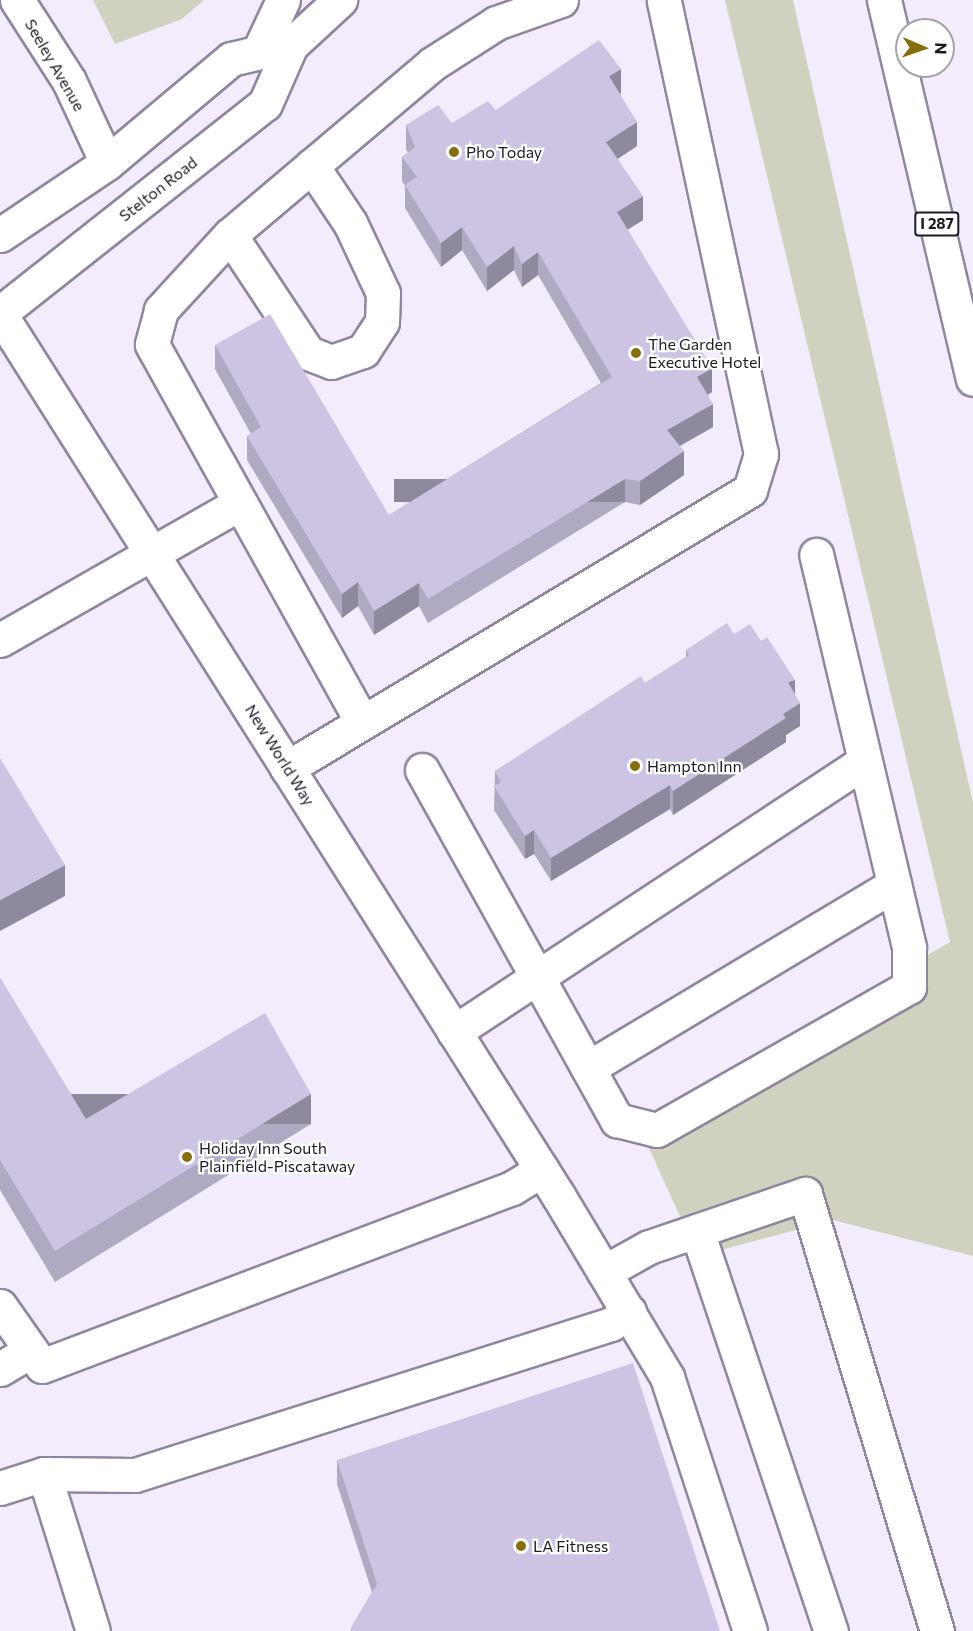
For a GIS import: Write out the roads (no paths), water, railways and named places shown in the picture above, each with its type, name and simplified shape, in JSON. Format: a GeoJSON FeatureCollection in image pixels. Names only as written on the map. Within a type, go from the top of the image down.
{"type":"FeatureCollection","features":[{"type":"Feature","properties":{"kind":"main road","name":"Seeley Avenue"},"geometry":{"type":"LineString","coordinates":[[17,0],[69,81],[107,163]]}},
{"type":"Feature","properties":{"kind":"main road"},"geometry":{"type":"LineString","coordinates":[[259,51],[283,0]]}},
{"type":"Feature","properties":{"kind":"main road","name":"Stelton Road"},"geometry":{"type":"LineString","coordinates":[[0,313],[265,104],[291,45],[340,0]]}},
{"type":"Feature","properties":{"kind":"main road"},"geometry":{"type":"LineString","coordinates":[[361,720],[152,344],[161,310],[230,235],[432,64],[496,23],[561,0]]}},
{"type":"Feature","properties":{"kind":"main road"},"geometry":{"type":"LineString","coordinates":[[287,768],[361,720],[750,490],[761,454],[664,0]]}},
{"type":"Feature","properties":{"kind":"main road","name":"I 287"},"geometry":{"type":"LineString","coordinates":[[884,0],[973,379]]}},
{"type":"Feature","properties":{"kind":"main road"},"geometry":{"type":"LineString","coordinates":[[0,235],[107,163],[231,59],[291,45]]}},
{"type":"Feature","properties":{"kind":"main road"},"geometry":{"type":"LineString","coordinates":[[230,235],[308,353],[331,362],[363,351],[382,322],[383,293],[350,223],[312,166]]}},
{"type":"Feature","properties":{"kind":"main road","name":"New World Way"},"geometry":{"type":"LineString","coordinates":[[0,313],[550,1183],[667,1377],[750,1631]]}},
{"type":"Feature","properties":{"kind":"main road"},"geometry":{"type":"LineString","coordinates":[[0,640],[240,503]]}},
{"type":"Feature","properties":{"kind":"main road"},"geometry":{"type":"LineString","coordinates":[[422,770],[617,1120],[657,1130],[909,987],[909,947],[816,555]]}},
{"type":"Feature","properties":{"kind":"main road"},"geometry":{"type":"LineString","coordinates":[[454,1032],[864,761]]}},
{"type":"Feature","properties":{"kind":"main road"},"geometry":{"type":"LineString","coordinates":[[588,1068],[894,885]]}},
{"type":"Feature","properties":{"kind":"main road"},"geometry":{"type":"LineString","coordinates":[[0,1306],[27,1352],[42,1366],[512,1188],[550,1183]]}},
{"type":"Feature","properties":{"kind":"main road"},"geometry":{"type":"LineString","coordinates":[[604,1272],[697,1231],[805,1194],[937,1631]]}},
{"type":"Feature","properties":{"kind":"main road"},"geometry":{"type":"LineString","coordinates":[[697,1231],[831,1631]]}},
{"type":"Feature","properties":{"kind":"main road"},"geometry":{"type":"LineString","coordinates":[[0,1488],[44,1474],[135,1475],[600,1328],[629,1312]]}},
{"type":"Feature","properties":{"kind":"main road"},"geometry":{"type":"LineString","coordinates":[[0,1369],[27,1352]]}},
{"type":"Feature","properties":{"kind":"main road"},"geometry":{"type":"LineString","coordinates":[[44,1474],[93,1631]]}},
{"type":"Feature","properties":{"kind":"place","name":"Pho Today"},"geometry":{"type":"Point","coordinates":[454,152]}},
{"type":"Feature","properties":{"kind":"place","name":"The Garden Executive Hotel"},"geometry":{"type":"Point","coordinates":[636,353]}},
{"type":"Feature","properties":{"kind":"place","name":"Hampton Inn"},"geometry":{"type":"Point","coordinates":[635,766]}},
{"type":"Feature","properties":{"kind":"place","name":"Holiday Inn South Plainfield-Piscataway"},"geometry":{"type":"Point","coordinates":[187,1157]}},
{"type":"Feature","properties":{"kind":"place","name":"LA Fitness"},"geometry":{"type":"Point","coordinates":[521,1546]}}]}
